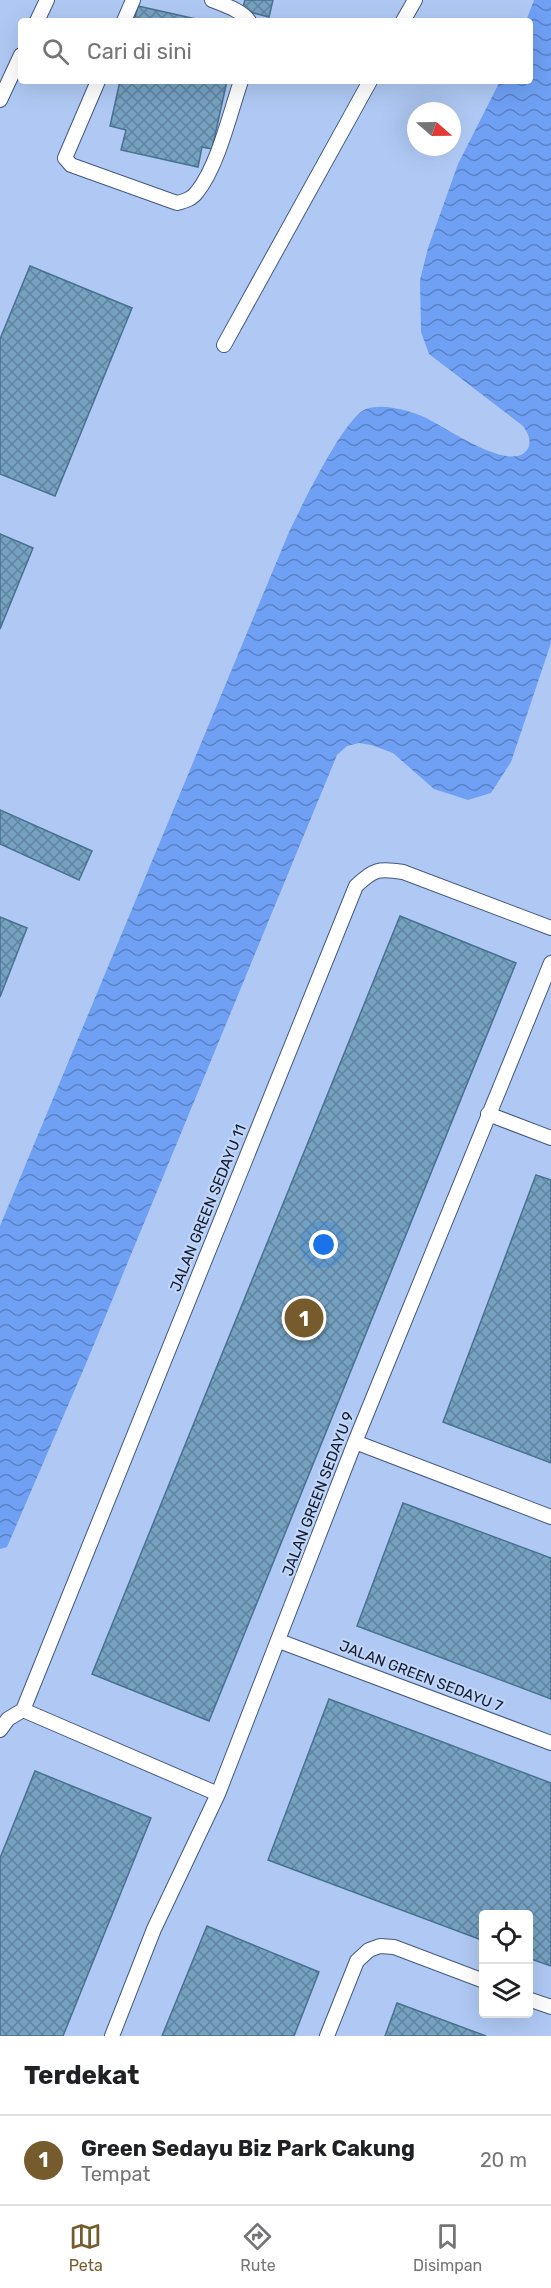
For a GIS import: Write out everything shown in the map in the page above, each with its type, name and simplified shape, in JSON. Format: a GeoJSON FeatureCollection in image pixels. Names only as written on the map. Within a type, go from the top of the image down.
{"type":"FeatureCollection","features":[{"type":"Feature","properties":{"kind":"lane"},"geometry":{"type":"LineString","coordinates":[[38,18],[46,0]]}},
{"type":"Feature","properties":{"kind":"lane"},"geometry":{"type":"LineString","coordinates":[[125,18],[133,0]]}},
{"type":"Feature","properties":{"kind":"lane"},"geometry":{"type":"LineString","coordinates":[[212,0],[230,7],[248,18]]}},
{"type":"Feature","properties":{"kind":"lane"},"geometry":{"type":"LineString","coordinates":[[405,18],[415,0]]}},
{"type":"Feature","properties":{"kind":"lane"},"geometry":{"type":"LineString","coordinates":[[0,100],[18,61]]}},
{"type":"Feature","properties":{"kind":"lane"},"geometry":{"type":"LineString","coordinates":[[97,84],[65,158],[67,162],[177,203],[188,200],[197,193],[211,168],[240,84]]}},
{"type":"Feature","properties":{"kind":"lane"},"geometry":{"type":"LineString","coordinates":[[224,345],[368,84]]}},
{"type":"Feature","properties":{"kind":"lane","name":"JALAN GREEN SEDAYU 11"},"geometry":{"type":"LineString","coordinates":[[0,1730],[8,1719],[23,1710],[356,886],[369,874],[381,869],[403,872],[551,928]]}},
{"type":"Feature","properties":{"kind":"lane","name":"JALAN GREEN SEDAYU 9"},"geometry":{"type":"LineString","coordinates":[[112,2036],[154,1929],[218,1794],[355,1442],[551,963]]}},
{"type":"Feature","properties":{"kind":"lane"},"geometry":{"type":"LineString","coordinates":[[488,1114],[551,1138]]}},
{"type":"Feature","properties":{"kind":"lane"},"geometry":{"type":"LineString","coordinates":[[355,1442],[551,1517]]}},
{"type":"Feature","properties":{"kind":"lane","name":"JALAN GREEN SEDAYU 7"},"geometry":{"type":"LineString","coordinates":[[279,1641],[551,1743]]}},
{"type":"Feature","properties":{"kind":"lane"},"geometry":{"type":"LineString","coordinates":[[23,1710],[218,1794]]}},
{"type":"Feature","properties":{"kind":"lane"},"geometry":{"type":"LineString","coordinates":[[327,2036],[357,1961],[369,1950],[380,1946],[394,1947],[479,1979]]}},
{"type":"Feature","properties":{"kind":"lane"},"geometry":{"type":"LineString","coordinates":[[533,2001],[551,2007]]}},
{"type":"Feature","properties":{"kind":"water"},"geometry":{"type":"Polygon","coordinates":[[[534,0],[551,0],[551,643],[511,762],[491,793],[468,800],[434,789],[393,753],[371,745],[359,743],[347,746],[337,755],[85,1366],[7,1547],[0,1549],[0,1226],[289,532],[335,445],[346,428],[366,409],[388,407],[411,412],[495,453],[510,456],[522,455],[529,446],[529,438],[523,426],[429,354],[421,332],[420,280],[428,248],[458,164],[498,84],[533,84],[533,18],[527,18],[534,0]]]}},
{"type":"Feature","properties":{"kind":"building"},"geometry":{"type":"Polygon","coordinates":[[[245,0],[273,0],[269,17],[242,10],[245,0]]]}},
{"type":"Feature","properties":{"kind":"building"},"geometry":{"type":"Polygon","coordinates":[[[138,6],[192,18],[135,18],[138,6]]]}},
{"type":"Feature","properties":{"kind":"building"},"geometry":{"type":"Polygon","coordinates":[[[119,84],[226,84],[212,149],[202,147],[198,167],[121,150],[126,130],[110,126],[119,84]]]}},
{"type":"Feature","properties":{"kind":"building"},"geometry":{"type":"Polygon","coordinates":[[[30,266],[132,308],[55,496],[0,474],[0,339],[30,266]]]}},
{"type":"Feature","properties":{"kind":"building"},"geometry":{"type":"Polygon","coordinates":[[[0,534],[33,548],[0,629],[0,534]]]}},
{"type":"Feature","properties":{"kind":"building"},"geometry":{"type":"Polygon","coordinates":[[[0,810],[92,851],[79,880],[0,844],[0,810]]]}},
{"type":"Feature","properties":{"kind":"building"},"geometry":{"type":"Polygon","coordinates":[[[400,916],[516,963],[209,1721],[92,1674],[400,916]]]}},
{"type":"Feature","properties":{"kind":"building"},"geometry":{"type":"Polygon","coordinates":[[[0,917],[27,928],[0,997],[0,917]]]}},
{"type":"Feature","properties":{"kind":"building"},"geometry":{"type":"Polygon","coordinates":[[[536,1175],[551,1180],[551,1463],[443,1422],[536,1175]]]}},
{"type":"Feature","properties":{"kind":"building"},"geometry":{"type":"Polygon","coordinates":[[[403,1503],[551,1558],[551,1699],[357,1626],[403,1503]]]}},
{"type":"Feature","properties":{"kind":"building"},"geometry":{"type":"Polygon","coordinates":[[[329,1699],[551,1783],[551,1966],[533,1960],[533,1910],[479,1910],[479,1939],[268,1860],[329,1699]]]}},
{"type":"Feature","properties":{"kind":"building"},"geometry":{"type":"Polygon","coordinates":[[[35,1771],[151,1818],[63,2036],[0,2036],[0,1858],[35,1771]]]}},
{"type":"Feature","properties":{"kind":"building"},"geometry":{"type":"Polygon","coordinates":[[[207,1926],[319,1972],[294,2036],[162,2036],[207,1926]]]}},
{"type":"Feature","properties":{"kind":"building"},"geometry":{"type":"Polygon","coordinates":[[[397,2003],[486,2036],[385,2036],[397,2003]]]}},
{"type":"Feature","properties":{"kind":"place","name":"Green Sedayu Biz Park Cakung"},"geometry":{"type":"Point","coordinates":[304,1318]}}]}
